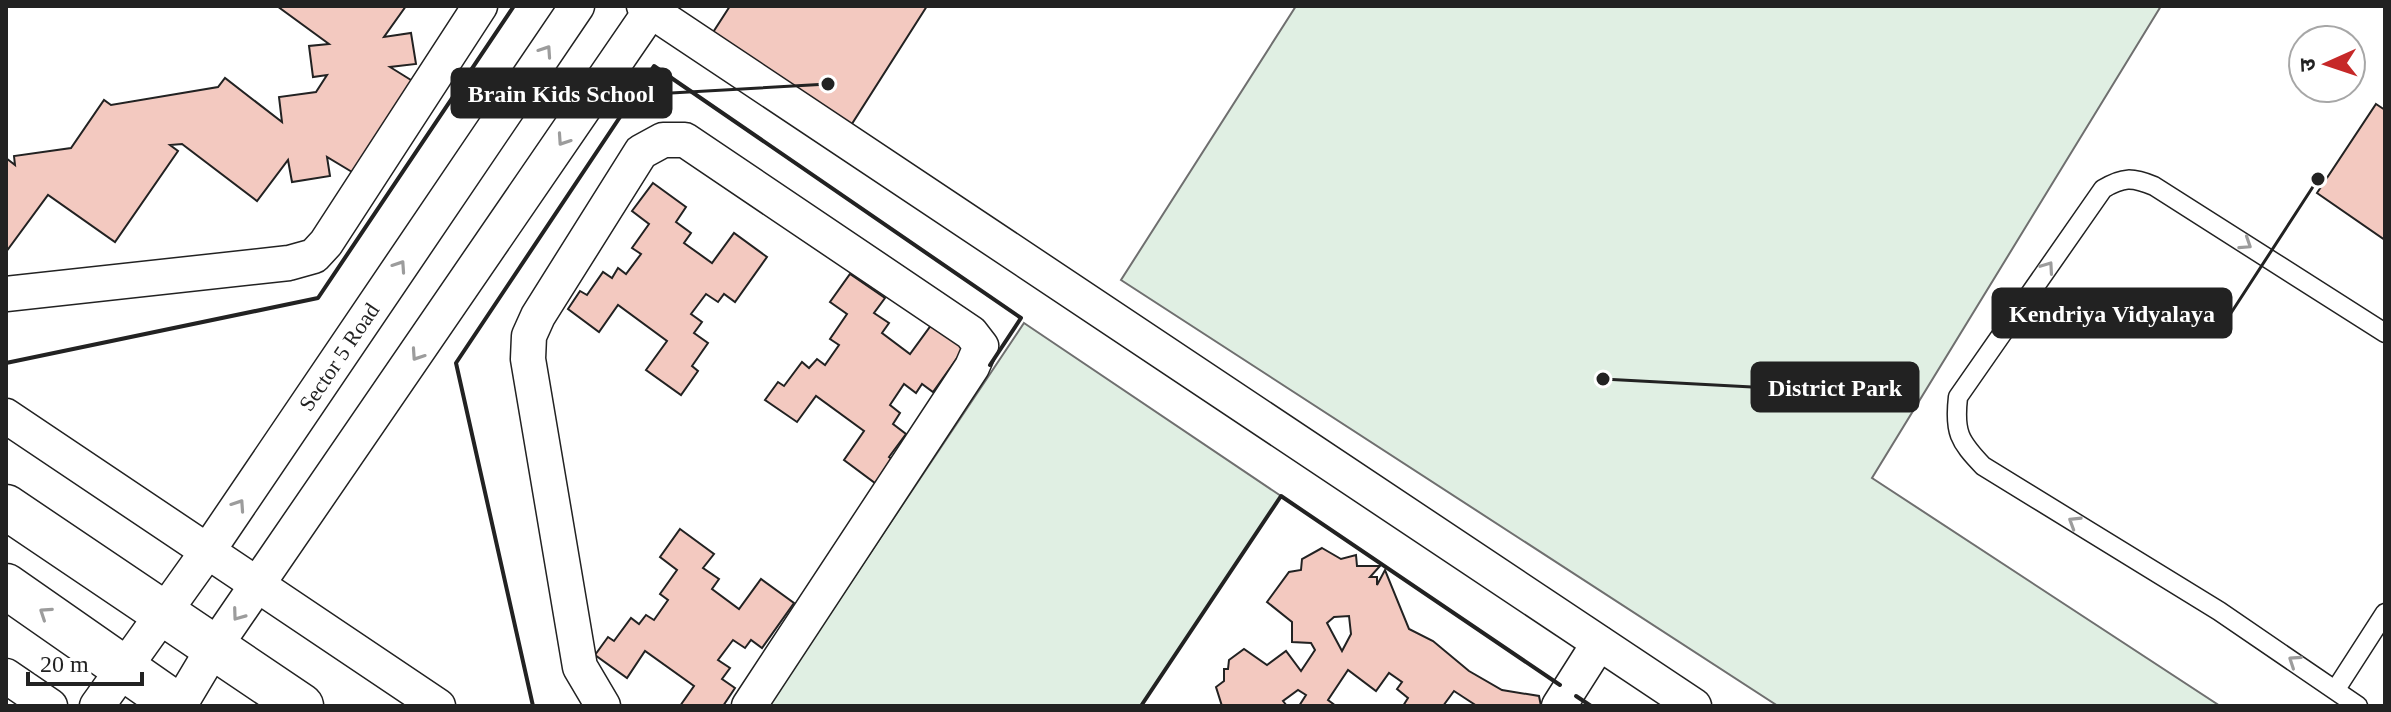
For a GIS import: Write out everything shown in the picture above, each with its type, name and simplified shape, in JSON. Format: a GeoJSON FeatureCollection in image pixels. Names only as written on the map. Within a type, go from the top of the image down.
{"type":"FeatureCollection","features":[{"type":"Feature","properties":{"kind":"street"},"geometry":{"type":"LineString","coordinates":[[6,294],[289,263],[314,256],[480,6]]}},
{"type":"Feature","properties":{"kind":"street","name":"Sector 5 Road"},"geometry":{"type":"LineString","coordinates":[[97,706],[207,552],[577,6]]}},
{"type":"Feature","properties":{"kind":"street"},"geometry":{"type":"LineString","coordinates":[[6,586],[179,706],[213,649],[260,585],[650,8],[1599,643],[1659,696],[1694,706]]}},
{"type":"Feature","properties":{"kind":"street"},"geometry":{"type":"LineString","coordinates":[[603,706],[580,667],[528,359],[529,336],[538,316],[641,152],[663,140],[685,140],[971,333],[981,346],[972,367],[749,706]]}},
{"type":"Feature","properties":{"kind":"street"},"geometry":{"type":"LineString","coordinates":[[6,416],[438,706]]}},
{"type":"Feature","properties":{"kind":"street"},"geometry":{"type":"LineString","coordinates":[[6,507],[301,706]]}},
{"type":"Feature","properties":{"kind":"street"},"geometry":{"type":"LineString","coordinates":[[1559,706],[1599,643]]}},
{"type":"Feature","properties":{"kind":"street"},"geometry":{"type":"LineString","coordinates":[[6,676],[50,706]]}},
{"type":"Feature","properties":{"kind":"lane"},"geometry":{"type":"LineString","coordinates":[[2358,706],[2219,611],[1983,466],[1965,447],[1955,425],[1956,411],[1958,397],[2068,238],[2103,189],[2119,179],[2133,177],[2154,186],[2385,333]]}},
{"type":"Feature","properties":{"kind":"lane"},"geometry":{"type":"LineString","coordinates":[[2336,689],[2385,613]]}},
{"type":"Feature","properties":{"kind":"green space"},"geometry":{"type":"Polygon","coordinates":[[[1296,6],[2161,6],[1872,478],[2220,706],[1778,706],[1121,280],[1296,6]]]}},
{"type":"Feature","properties":{"kind":"green space"},"geometry":{"type":"Polygon","coordinates":[[[1024,323],[1281,496],[1141,706],[768,706],[1024,323]]]}},
{"type":"Feature","properties":{"kind":"building"},"geometry":{"type":"Polygon","coordinates":[[[277,6],[406,6],[384,37],[411,33],[416,64],[390,67],[419,85],[362,178],[327,157],[330,176],[292,182],[288,160],[257,201],[182,144],[170,145],[178,151],[115,242],[48,195],[6,252],[6,158],[15,165],[14,156],[71,148],[104,100],[111,105],[218,87],[225,78],[282,122],[279,97],[316,92],[327,75],[313,77],[309,46],[329,44],[277,6]]]}},
{"type":"Feature","properties":{"kind":"building"},"geometry":{"type":"Polygon","coordinates":[[[730,6],[927,6],[848,130],[710,37],[730,6]]]}},
{"type":"Feature","properties":{"kind":"building"},"geometry":{"type":"Polygon","coordinates":[[[2376,104],[2385,110],[2385,240],[2317,193],[2376,104]]]}},
{"type":"Feature","properties":{"kind":"building"},"geometry":{"type":"Polygon","coordinates":[[[653,183],[686,207],[676,222],[691,233],[684,243],[712,263],[734,233],[767,257],[735,302],[724,294],[718,302],[706,294],[691,314],[702,322],[694,333],[708,343],[692,366],[698,371],[681,395],[646,370],[667,341],[618,305],[599,332],[568,309],[580,291],[587,295],[603,272],[612,278],[618,268],[626,274],[641,254],[632,248],[649,224],[632,211],[653,183]]]}},
{"type":"Feature","properties":{"kind":"building"},"geometry":{"type":"Polygon","coordinates":[[[850,274],[885,298],[874,313],[889,323],[882,333],[910,354],[932,324],[965,347],[933,392],[922,384],[916,393],[904,384],[890,405],[900,413],[893,424],[906,434],[889,457],[896,462],[879,486],[844,460],[864,431],[816,396],[797,422],[765,400],[778,382],[784,386],[802,362],[809,368],[817,359],[825,365],[839,345],[830,339],[847,314],[830,302],[850,274]]]}},
{"type":"Feature","properties":{"kind":"building"},"geometry":{"type":"Polygon","coordinates":[[[680,529],[714,554],[703,568],[719,579],[712,589],[739,609],[761,579],[794,603],[762,648],[751,640],[745,648],[733,640],[718,660],[730,668],[722,679],[735,688],[723,706],[680,706],[694,686],[645,651],[627,678],[595,655],[608,637],[614,641],[631,618],[639,624],[646,615],[654,620],[668,600],[660,594],[677,570],[660,557],[680,529]]]}},
{"type":"Feature","properties":{"kind":"building"},"geometry":{"type":"Polygon","coordinates":[[[1322,548],[1341,559],[1356,555],[1357,566],[1380,566],[1370,577],[1377,577],[1377,585],[1385,570],[1409,629],[1433,641],[1469,671],[1502,690],[1539,696],[1541,706],[1477,706],[1454,691],[1443,706],[1403,706],[1408,698],[1397,689],[1402,682],[1389,673],[1376,691],[1348,670],[1328,700],[1336,706],[1299,706],[1306,695],[1298,690],[1283,701],[1287,706],[1222,706],[1216,687],[1224,681],[1224,669],[1228,669],[1229,660],[1244,649],[1267,665],[1286,651],[1301,671],[1315,650],[1311,643],[1292,642],[1292,622],[1267,602],[1289,572],[1301,570],[1302,559],[1322,548]],[[1349,616],[1334,617],[1327,623],[1342,651],[1351,634],[1349,616]]]}},
{"type":"Feature","properties":{"kind":"wall"},"geometry":{"type":"LineString","coordinates":[[6,363],[318,298],[514,6]]}},
{"type":"Feature","properties":{"kind":"wall"},"geometry":{"type":"LineString","coordinates":[[533,706],[456,363],[654,66],[1021,318],[990,365]]}},
{"type":"Feature","properties":{"kind":"wall"},"geometry":{"type":"LineString","coordinates":[[1141,706],[1281,496],[1560,685]]}},
{"type":"Feature","properties":{"kind":"wall"},"geometry":{"type":"LineString","coordinates":[[1576,696],[1591,706]]}},
{"type":"Feature","properties":{"kind":"place","name":"Brain Kids School"},"geometry":{"type":"Point","coordinates":[828,84]}},
{"type":"Feature","properties":{"kind":"place","name":"Kendriya Vidyalaya"},"geometry":{"type":"Point","coordinates":[2318,179]}},
{"type":"Feature","properties":{"kind":"place","name":"District Park"},"geometry":{"type":"Point","coordinates":[1603,379]}}]}
